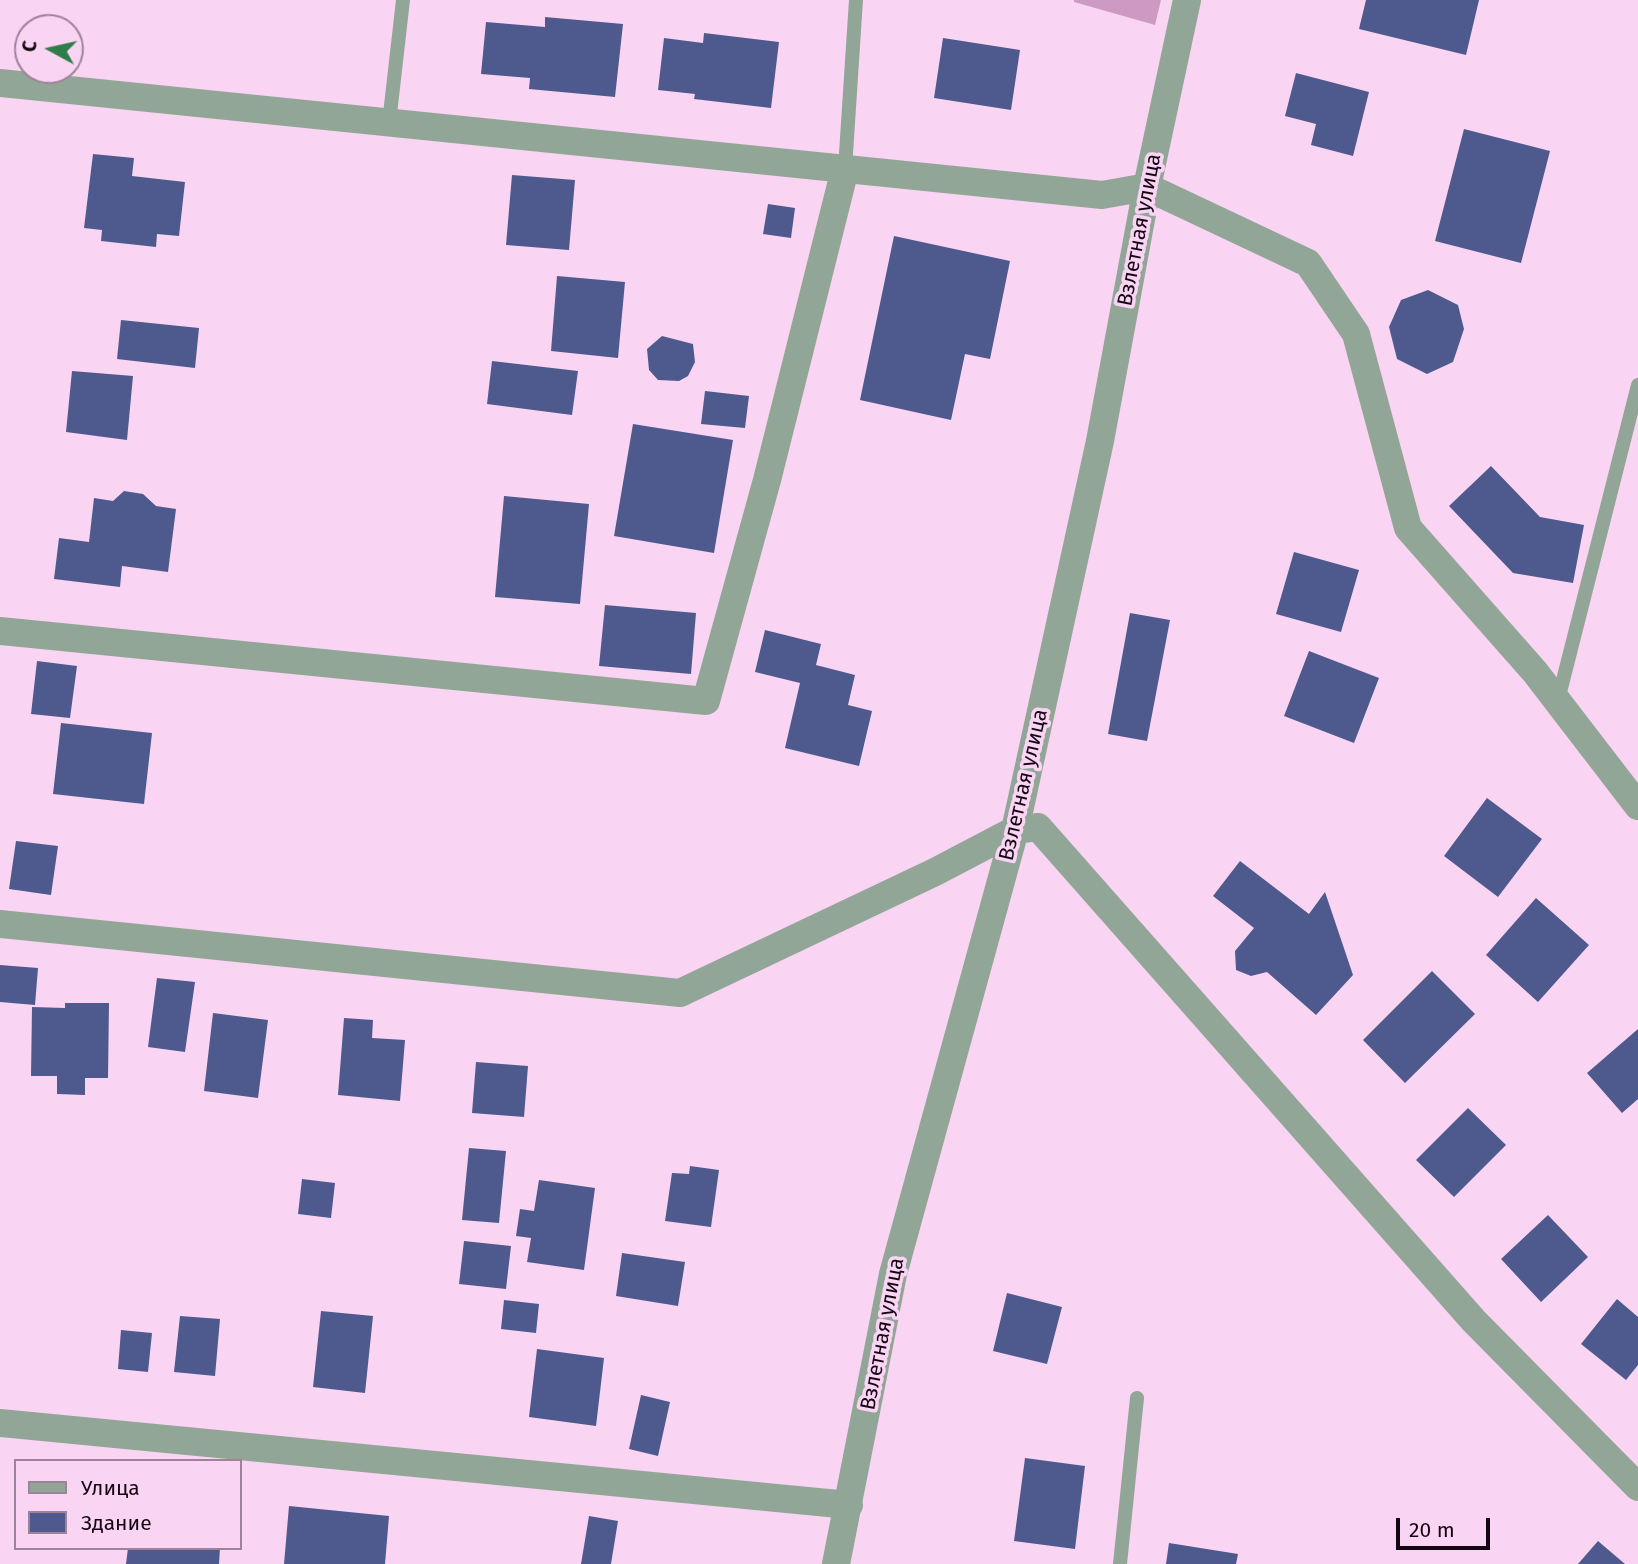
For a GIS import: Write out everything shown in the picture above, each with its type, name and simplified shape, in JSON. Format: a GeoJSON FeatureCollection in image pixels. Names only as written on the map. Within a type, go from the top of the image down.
{"type":"FeatureCollection","features":[{"type":"Feature","properties":{"kind":"street","name":"Взлетная улица"},"geometry":{"type":"LineString","coordinates":[[836,1564],[893,1275],[1015,830],[1100,441],[1147,187],[1188,0]]}},
{"type":"Feature","properties":{"kind":"street"},"geometry":{"type":"LineString","coordinates":[[0,83],[1102,195],[1147,187],[1308,262],[1356,334],[1408,528],[1535,672],[1638,806]]}},
{"type":"Feature","properties":{"kind":"street"},"geometry":{"type":"LineString","coordinates":[[0,631],[706,701],[767,480],[845,169]]}},
{"type":"Feature","properties":{"kind":"street"},"geometry":{"type":"LineString","coordinates":[[0,924],[680,993],[935,872],[1015,830],[1038,827],[1474,1321],[1638,1487]]}},
{"type":"Feature","properties":{"kind":"street"},"geometry":{"type":"LineString","coordinates":[[0,1423],[849,1505]]}},
{"type":"Feature","properties":{"kind":"lane"},"geometry":{"type":"LineString","coordinates":[[389,123],[403,0]]}},
{"type":"Feature","properties":{"kind":"lane"},"geometry":{"type":"LineString","coordinates":[[845,169],[856,0]]}},
{"type":"Feature","properties":{"kind":"lane"},"geometry":{"type":"LineString","coordinates":[[1557,701],[1638,385]]}},
{"type":"Feature","properties":{"kind":"lane"},"geometry":{"type":"LineString","coordinates":[[1120,1564],[1137,1398]]}},
{"type":"Feature","properties":{"kind":"shaded area"},"geometry":{"type":"Polygon","coordinates":[[[1074,0],[1161,0],[1155,25],[1074,0]]]}},
{"type":"Feature","properties":{"kind":"building"},"geometry":{"type":"Polygon","coordinates":[[[1366,0],[1479,0],[1466,55],[1359,29],[1366,0]]]}},
{"type":"Feature","properties":{"kind":"building"},"geometry":{"type":"Polygon","coordinates":[[[545,17],[623,24],[615,97],[529,89],[530,78],[481,74],[486,22],[545,27],[545,17]]]}},
{"type":"Feature","properties":{"kind":"building"},"geometry":{"type":"Polygon","coordinates":[[[704,33],[779,42],[771,108],[694,99],[695,94],[658,90],[664,38],[703,43],[704,33]]]}},
{"type":"Feature","properties":{"kind":"building"},"geometry":{"type":"Polygon","coordinates":[[[943,38],[1020,50],[1011,110],[934,98],[943,38]]]}},
{"type":"Feature","properties":{"kind":"building"},"geometry":{"type":"Polygon","coordinates":[[[1296,73],[1369,92],[1353,156],[1311,145],[1316,124],[1285,116],[1296,73]]]}},
{"type":"Feature","properties":{"kind":"building"},"geometry":{"type":"Polygon","coordinates":[[[1464,129],[1550,151],[1521,263],[1435,241],[1464,129]]]}},
{"type":"Feature","properties":{"kind":"building"},"geometry":{"type":"Polygon","coordinates":[[[93,154],[134,158],[132,176],[185,182],[179,236],[157,234],[156,247],[101,241],[102,230],[84,228],[93,154]]]}},
{"type":"Feature","properties":{"kind":"building"},"geometry":{"type":"Polygon","coordinates":[[[512,175],[575,180],[569,250],[506,245],[512,175]]]}},
{"type":"Feature","properties":{"kind":"building"},"geometry":{"type":"Polygon","coordinates":[[[768,204],[795,208],[791,238],[763,234],[768,204]]]}},
{"type":"Feature","properties":{"kind":"building"},"geometry":{"type":"Polygon","coordinates":[[[894,236],[1010,261],[990,359],[965,354],[951,420],[860,400],[894,236]]]}},
{"type":"Feature","properties":{"kind":"building"},"geometry":{"type":"Polygon","coordinates":[[[557,276],[625,282],[618,358],[551,351],[557,276]]]}},
{"type":"Feature","properties":{"kind":"building"},"geometry":{"type":"Polygon","coordinates":[[[1428,290],[1458,305],[1464,329],[1453,362],[1427,374],[1397,359],[1389,327],[1401,300],[1428,290]]]}},
{"type":"Feature","properties":{"kind":"building"},"geometry":{"type":"Polygon","coordinates":[[[121,320],[199,328],[195,368],[117,359],[121,320]]]}},
{"type":"Feature","properties":{"kind":"building"},"geometry":{"type":"Polygon","coordinates":[[[662,336],[693,344],[695,362],[688,376],[679,381],[658,380],[649,370],[647,349],[662,336]]]}},
{"type":"Feature","properties":{"kind":"building"},"geometry":{"type":"Polygon","coordinates":[[[492,361],[578,371],[572,415],[487,404],[492,361]]]}},
{"type":"Feature","properties":{"kind":"building"},"geometry":{"type":"Polygon","coordinates":[[[72,371],[133,376],[127,440],[66,432],[72,371]]]}},
{"type":"Feature","properties":{"kind":"building"},"geometry":{"type":"Polygon","coordinates":[[[705,391],[749,396],[745,428],[701,424],[705,391]]]}},
{"type":"Feature","properties":{"kind":"building"},"geometry":{"type":"Polygon","coordinates":[[[633,424],[733,440],[714,553],[614,536],[633,424]]]}},
{"type":"Feature","properties":{"kind":"building"},"geometry":{"type":"Polygon","coordinates":[[[1491,466],[1540,517],[1584,525],[1573,583],[1513,573],[1449,506],[1491,466]]]}},
{"type":"Feature","properties":{"kind":"building"},"geometry":{"type":"Polygon","coordinates":[[[124,491],[143,494],[156,506],[176,509],[168,572],[122,566],[120,587],[54,579],[59,538],[89,542],[94,498],[113,501],[124,491]]]}},
{"type":"Feature","properties":{"kind":"building"},"geometry":{"type":"Polygon","coordinates":[[[504,496],[589,504],[580,604],[495,597],[504,496]]]}},
{"type":"Feature","properties":{"kind":"building"},"geometry":{"type":"Polygon","coordinates":[[[1294,552],[1359,570],[1341,632],[1276,614],[1294,552]]]}},
{"type":"Feature","properties":{"kind":"building"},"geometry":{"type":"Polygon","coordinates":[[[605,605],[696,613],[691,674],[599,666],[605,605]]]}},
{"type":"Feature","properties":{"kind":"building"},"geometry":{"type":"Polygon","coordinates":[[[1130,613],[1170,620],[1147,741],[1108,734],[1130,613]]]}},
{"type":"Feature","properties":{"kind":"building"},"geometry":{"type":"Polygon","coordinates":[[[765,630],[821,644],[816,665],[855,675],[848,705],[872,711],[859,766],[785,748],[800,683],[755,672],[765,630]]]}},
{"type":"Feature","properties":{"kind":"building"},"geometry":{"type":"Polygon","coordinates":[[[1309,651],[1379,678],[1354,743],[1284,716],[1309,651]]]}},
{"type":"Feature","properties":{"kind":"building"},"geometry":{"type":"Polygon","coordinates":[[[37,661],[77,666],[70,718],[31,714],[37,661]]]}},
{"type":"Feature","properties":{"kind":"building"},"geometry":{"type":"Polygon","coordinates":[[[61,723],[152,733],[144,804],[53,794],[61,723]]]}},
{"type":"Feature","properties":{"kind":"building"},"geometry":{"type":"Polygon","coordinates":[[[1487,798],[1542,839],[1498,897],[1444,856],[1487,798]]]}},
{"type":"Feature","properties":{"kind":"building"},"geometry":{"type":"Polygon","coordinates":[[[16,841],[58,846],[51,895],[9,889],[16,841]]]}},
{"type":"Feature","properties":{"kind":"building"},"geometry":{"type":"Polygon","coordinates":[[[1240,861],[1309,914],[1325,892],[1353,975],[1316,1015],[1267,972],[1251,976],[1236,970],[1235,951],[1254,928],[1213,896],[1240,861]]]}},
{"type":"Feature","properties":{"kind":"building"},"geometry":{"type":"Polygon","coordinates":[[[1536,898],[1589,945],[1538,1002],[1486,955],[1536,898]]]}},
{"type":"Feature","properties":{"kind":"building"},"geometry":{"type":"Polygon","coordinates":[[[0,965],[38,968],[35,1005],[0,1002],[0,965]]]}},
{"type":"Feature","properties":{"kind":"building"},"geometry":{"type":"Polygon","coordinates":[[[1432,971],[1475,1014],[1405,1083],[1363,1040],[1432,971]]]}},
{"type":"Feature","properties":{"kind":"building"},"geometry":{"type":"Polygon","coordinates":[[[157,978],[195,982],[185,1052],[148,1047],[157,978]]]}},
{"type":"Feature","properties":{"kind":"building"},"geometry":{"type":"Polygon","coordinates":[[[65,1003],[109,1003],[108,1078],[85,1078],[85,1095],[57,1094],[57,1076],[31,1076],[32,1007],[65,1008],[65,1003]]]}},
{"type":"Feature","properties":{"kind":"building"},"geometry":{"type":"Polygon","coordinates":[[[213,1013],[268,1020],[258,1098],[204,1091],[213,1013]]]}},
{"type":"Feature","properties":{"kind":"building"},"geometry":{"type":"Polygon","coordinates":[[[344,1018],[373,1020],[372,1038],[405,1040],[400,1101],[338,1095],[344,1018]]]}},
{"type":"Feature","properties":{"kind":"building"},"geometry":{"type":"Polygon","coordinates":[[[1638,1029],[1638,1099],[1622,1113],[1587,1073],[1638,1029]]]}},
{"type":"Feature","properties":{"kind":"building"},"geometry":{"type":"Polygon","coordinates":[[[476,1062],[528,1066],[524,1117],[472,1113],[476,1062]]]}},
{"type":"Feature","properties":{"kind":"building"},"geometry":{"type":"Polygon","coordinates":[[[1468,1108],[1506,1145],[1454,1197],[1416,1160],[1468,1108]]]}},
{"type":"Feature","properties":{"kind":"building"},"geometry":{"type":"Polygon","coordinates":[[[469,1148],[506,1151],[499,1223],[462,1220],[469,1148]]]}},
{"type":"Feature","properties":{"kind":"building"},"geometry":{"type":"Polygon","coordinates":[[[690,1166],[719,1170],[711,1227],[665,1221],[672,1173],[689,1174],[690,1166]]]}},
{"type":"Feature","properties":{"kind":"building"},"geometry":{"type":"Polygon","coordinates":[[[302,1179],[335,1183],[331,1218],[298,1214],[302,1179]]]}},
{"type":"Feature","properties":{"kind":"building"},"geometry":{"type":"Polygon","coordinates":[[[539,1180],[595,1188],[584,1270],[527,1262],[531,1238],[516,1236],[520,1209],[534,1211],[539,1180]]]}},
{"type":"Feature","properties":{"kind":"building"},"geometry":{"type":"Polygon","coordinates":[[[1548,1215],[1588,1257],[1541,1302],[1501,1259],[1548,1215]]]}},
{"type":"Feature","properties":{"kind":"building"},"geometry":{"type":"Polygon","coordinates":[[[464,1241],[511,1246],[506,1289],[459,1284],[464,1241]]]}},
{"type":"Feature","properties":{"kind":"building"},"geometry":{"type":"Polygon","coordinates":[[[622,1253],[685,1262],[678,1306],[616,1296],[622,1253]]]}},
{"type":"Feature","properties":{"kind":"building"},"geometry":{"type":"Polygon","coordinates":[[[1007,1293],[1062,1307],[1047,1364],[993,1351],[1007,1293]]]}},
{"type":"Feature","properties":{"kind":"building"},"geometry":{"type":"Polygon","coordinates":[[[1617,1299],[1638,1317],[1638,1365],[1626,1380],[1581,1344],[1617,1299]]]}},
{"type":"Feature","properties":{"kind":"building"},"geometry":{"type":"Polygon","coordinates":[[[504,1300],[539,1304],[536,1333],[501,1329],[504,1300]]]}},
{"type":"Feature","properties":{"kind":"building"},"geometry":{"type":"Polygon","coordinates":[[[321,1311],[373,1316],[365,1393],[313,1387],[321,1311]]]}},
{"type":"Feature","properties":{"kind":"building"},"geometry":{"type":"Polygon","coordinates":[[[180,1316],[220,1319],[215,1376],[174,1372],[180,1316]]]}},
{"type":"Feature","properties":{"kind":"building"},"geometry":{"type":"Polygon","coordinates":[[[121,1330],[152,1333],[148,1372],[118,1369],[121,1330]]]}},
{"type":"Feature","properties":{"kind":"building"},"geometry":{"type":"Polygon","coordinates":[[[537,1349],[604,1358],[596,1426],[529,1417],[537,1349]]]}},
{"type":"Feature","properties":{"kind":"building"},"geometry":{"type":"Polygon","coordinates":[[[641,1395],[670,1402],[658,1456],[629,1449],[641,1395]]]}},
{"type":"Feature","properties":{"kind":"building"},"geometry":{"type":"Polygon","coordinates":[[[1025,1458],[1085,1466],[1075,1549],[1014,1541],[1025,1458]]]}},
{"type":"Feature","properties":{"kind":"building"},"geometry":{"type":"Polygon","coordinates":[[[289,1506],[389,1516],[385,1564],[284,1564],[289,1506]]]}},
{"type":"Feature","properties":{"kind":"building"},"geometry":{"type":"Polygon","coordinates":[[[589,1516],[618,1521],[611,1564],[581,1564],[589,1516]]]}},
{"type":"Feature","properties":{"kind":"building"},"geometry":{"type":"Polygon","coordinates":[[[1598,1541],[1625,1564],[1578,1564],[1598,1541]]]}},
{"type":"Feature","properties":{"kind":"building"},"geometry":{"type":"Polygon","coordinates":[[[1169,1543],[1238,1554],[1236,1564],[1166,1564],[1169,1543]]]}},
{"type":"Feature","properties":{"kind":"building"},"geometry":{"type":"Polygon","coordinates":[[[128,1550],[220,1550],[219,1564],[126,1564],[128,1550]]]}}]}
